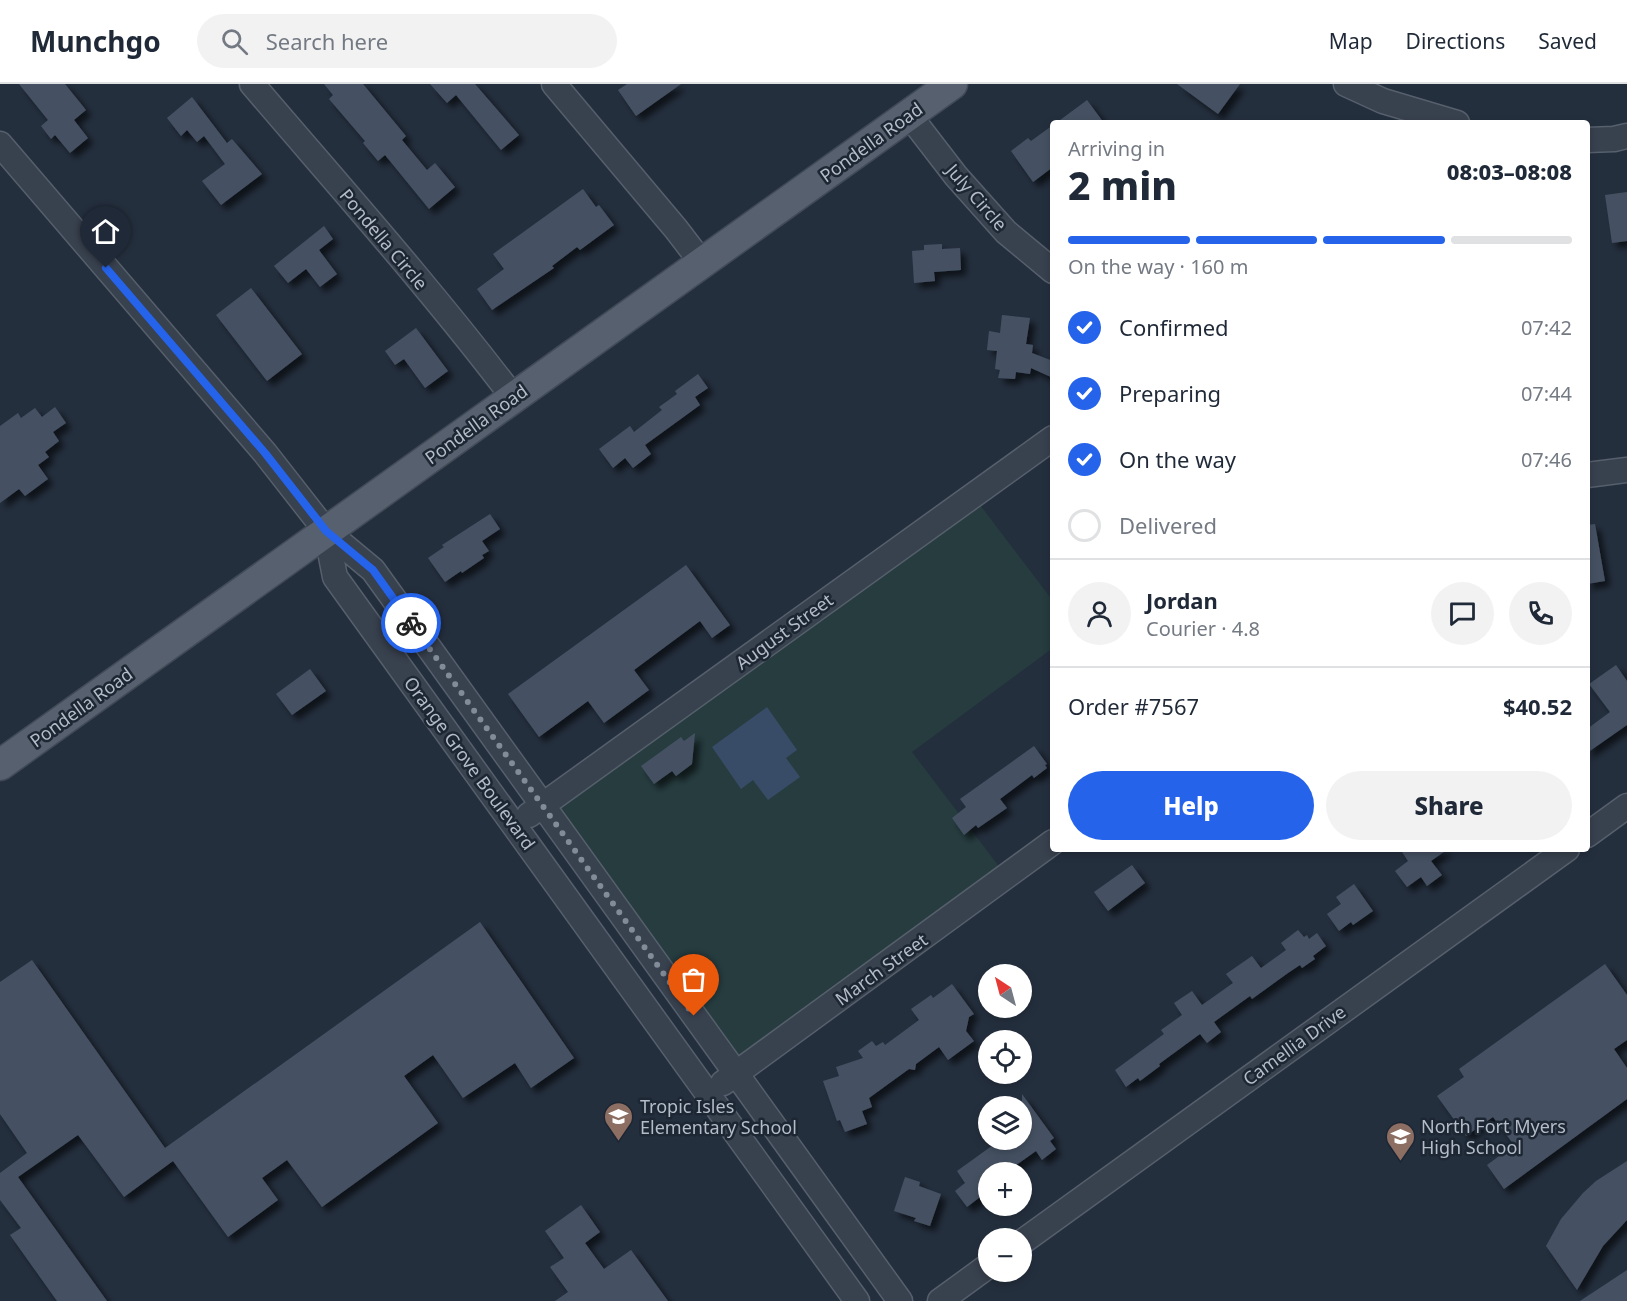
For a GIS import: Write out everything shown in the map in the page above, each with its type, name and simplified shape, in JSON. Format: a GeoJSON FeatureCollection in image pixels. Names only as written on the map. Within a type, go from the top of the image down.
{"type":"FeatureCollection","features":[{"type":"Feature","properties":{"kind":"main road","name":"Pondella Road"},"geometry":{"type":"LineString","coordinates":[[0,765],[952,84]]}},
{"type":"Feature","properties":{"kind":"street","name":"Pondella Circle"},"geometry":{"type":"LineString","coordinates":[[252,84],[390,246],[513,397]]}},
{"type":"Feature","properties":{"kind":"street"},"geometry":{"type":"LineString","coordinates":[[554,84],[702,262]]}},
{"type":"Feature","properties":{"kind":"street"},"geometry":{"type":"LineString","coordinates":[[1346,84],[1383,101],[1447,120]]}},
{"type":"Feature","properties":{"kind":"street","name":"July Circle"},"geometry":{"type":"LineString","coordinates":[[909,115],[962,182],[1006,232],[1050,269]]}},
{"type":"Feature","properties":{"kind":"street"},"geometry":{"type":"LineString","coordinates":[[1590,140],[1627,136]]}},
{"type":"Feature","properties":{"kind":"street"},"geometry":{"type":"LineString","coordinates":[[0,144],[265,453],[326,531]]}},
{"type":"Feature","properties":{"kind":"street","name":"August Street"},"geometry":{"type":"LineString","coordinates":[[514,825],[1050,440]]}},
{"type":"Feature","properties":{"kind":"street"},"geometry":{"type":"LineString","coordinates":[[1590,476],[1627,470]]}},
{"type":"Feature","properties":{"kind":"street","name":"Orange Grove Boulevard"},"geometry":{"type":"LineString","coordinates":[[326,531],[373,570],[900,1301]]}},
{"type":"Feature","properties":{"kind":"street","name":"Orange Grove Boulevard"},"geometry":{"type":"LineString","coordinates":[[326,531],[335,577],[857,1301]]}},
{"type":"Feature","properties":{"kind":"street"},"geometry":{"type":"LineString","coordinates":[[435,714],[462,694]]}},
{"type":"Feature","properties":{"kind":"street"},"geometry":{"type":"LineString","coordinates":[[1590,833],[1627,806]]}},
{"type":"Feature","properties":{"kind":"street","name":"March Street"},"geometry":{"type":"LineString","coordinates":[[708,1095],[1050,844]]}},
{"type":"Feature","properties":{"kind":"street","name":"Camellia Drive"},"geometry":{"type":"LineString","coordinates":[[1032,1235],[1563,852]]}},
{"type":"Feature","properties":{"kind":"street"},"geometry":{"type":"LineString","coordinates":[[940,1301],[978,1273]]}},
{"type":"Feature","properties":{"kind":"green space"},"geometry":{"type":"Polygon","coordinates":[[[971,493],[1050,597],[1050,650],[912,752],[1010,881],[748,1074],[554,804],[971,493]]]}},
{"type":"Feature","properties":{"kind":"water"},"geometry":{"type":"Polygon","coordinates":[[[767,707],[797,750],[786,758],[800,777],[768,800],[753,780],[741,789],[712,747],[767,707]]]}},
{"type":"Feature","properties":{"kind":"building"},"geometry":{"type":"Polygon","coordinates":[[[19,84],[65,84],[86,110],[74,120],[88,138],[70,153],[55,135],[51,139],[41,126],[48,120],[19,84]]]}},
{"type":"Feature","properties":{"kind":"building"},"geometry":{"type":"Polygon","coordinates":[[[324,84],[363,84],[406,136],[402,140],[427,170],[435,163],[455,187],[429,209],[385,155],[378,161],[363,143],[365,141],[329,99],[333,95],[324,84]]]}},
{"type":"Feature","properties":{"kind":"building"},"geometry":{"type":"Polygon","coordinates":[[[430,84],[475,84],[519,135],[501,150],[456,95],[447,103],[430,84]]]}},
{"type":"Feature","properties":{"kind":"building"},"geometry":{"type":"Polygon","coordinates":[[[627,84],[681,84],[636,116],[618,90],[627,84]]]}},
{"type":"Feature","properties":{"kind":"building"},"geometry":{"type":"Polygon","coordinates":[[[1177,84],[1240,84],[1218,114],[1177,84]]]}},
{"type":"Feature","properties":{"kind":"building"},"geometry":{"type":"Polygon","coordinates":[[[192,97],[227,143],[232,139],[262,174],[221,205],[202,181],[225,164],[204,136],[197,142],[187,130],[181,136],[167,118],[192,97]]]}},
{"type":"Feature","properties":{"kind":"building"},"geometry":{"type":"Polygon","coordinates":[[[1087,100],[1102,120],[1060,120],[1087,100]]]}},
{"type":"Feature","properties":{"kind":"building"},"geometry":{"type":"Polygon","coordinates":[[[1050,127],[1050,169],[1033,182],[1011,151],[1028,138],[1031,141],[1050,127]]]}},
{"type":"Feature","properties":{"kind":"building"},"geometry":{"type":"Polygon","coordinates":[[[583,189],[596,207],[599,205],[614,225],[580,250],[577,247],[552,266],[554,268],[492,310],[477,289],[504,269],[493,254],[583,189]]]}},
{"type":"Feature","properties":{"kind":"building"},"geometry":{"type":"Polygon","coordinates":[[[1627,192],[1627,241],[1612,243],[1605,195],[1627,192]]]}},
{"type":"Feature","properties":{"kind":"building"},"geometry":{"type":"Polygon","coordinates":[[[324,226],[333,239],[319,250],[337,274],[320,287],[306,269],[288,283],[274,266],[324,226]]]}},
{"type":"Feature","properties":{"kind":"building"},"geometry":{"type":"Polygon","coordinates":[[[942,244],[942,249],[960,248],[961,270],[934,272],[935,281],[914,283],[912,251],[924,250],[924,245],[942,244]]]}},
{"type":"Feature","properties":{"kind":"building"},"geometry":{"type":"Polygon","coordinates":[[[251,288],[302,354],[267,381],[216,315],[251,288]]]}},
{"type":"Feature","properties":{"kind":"building"},"geometry":{"type":"Polygon","coordinates":[[[1002,315],[1030,318],[1026,344],[1033,345],[1032,353],[1050,360],[1050,377],[1031,368],[1030,374],[1016,372],[1015,379],[998,378],[1000,370],[995,369],[997,351],[987,350],[989,331],[1000,333],[1002,315]]]}},
{"type":"Feature","properties":{"kind":"building"},"geometry":{"type":"Polygon","coordinates":[[[416,328],[448,371],[425,388],[404,359],[395,365],[385,351],[416,328]]]}},
{"type":"Feature","properties":{"kind":"building"},"geometry":{"type":"Polygon","coordinates":[[[698,374],[708,388],[695,397],[700,405],[645,445],[651,454],[633,468],[625,458],[613,468],[599,449],[630,426],[634,432],[662,410],[659,407],[677,394],[675,391],[698,374]]]}},
{"type":"Feature","properties":{"kind":"building"},"geometry":{"type":"Polygon","coordinates":[[[55,407],[66,423],[53,432],[59,441],[45,452],[49,457],[38,465],[48,479],[25,496],[19,489],[0,503],[0,426],[18,413],[21,418],[35,408],[42,417],[55,407]]]}},
{"type":"Feature","properties":{"kind":"building"},"geometry":{"type":"Polygon","coordinates":[[[490,514],[500,529],[482,541],[489,551],[482,555],[484,558],[445,582],[428,558],[444,547],[442,545],[490,514]]]}},
{"type":"Feature","properties":{"kind":"building"},"geometry":{"type":"Polygon","coordinates":[[[1595,524],[1605,581],[1590,584],[1590,525],[1595,524]]]}},
{"type":"Feature","properties":{"kind":"building"},"geometry":{"type":"Polygon","coordinates":[[[686,565],[730,625],[712,638],[700,621],[634,670],[649,690],[604,723],[588,701],[539,737],[508,694],[686,565]]]}},
{"type":"Feature","properties":{"kind":"building"},"geometry":{"type":"Polygon","coordinates":[[[1616,665],[1627,681],[1627,725],[1590,751],[1590,727],[1610,712],[1590,683],[1616,665]]]}},
{"type":"Feature","properties":{"kind":"building"},"geometry":{"type":"Polygon","coordinates":[[[310,669],[326,691],[292,715],[276,694],[310,669]]]}},
{"type":"Feature","properties":{"kind":"building"},"geometry":{"type":"Polygon","coordinates":[[[695,733],[692,764],[676,776],[672,771],[654,784],[641,766],[681,737],[684,741],[695,733]]]}},
{"type":"Feature","properties":{"kind":"building"},"geometry":{"type":"Polygon","coordinates":[[[1034,746],[1047,764],[1045,765],[1047,768],[1034,778],[1032,775],[1000,799],[1007,808],[978,828],[976,825],[964,835],[952,818],[966,807],[960,799],[1034,746]]]}},
{"type":"Feature","properties":{"kind":"building"},"geometry":{"type":"Polygon","coordinates":[[[1402,852],[1444,852],[1431,861],[1442,875],[1427,886],[1421,877],[1407,887],[1395,871],[1408,861],[1402,852]]]}},
{"type":"Feature","properties":{"kind":"building"},"geometry":{"type":"Polygon","coordinates":[[[1132,865],[1145,883],[1108,911],[1094,892],[1132,865]]]}},
{"type":"Feature","properties":{"kind":"building"},"geometry":{"type":"Polygon","coordinates":[[[1354,884],[1373,911],[1353,925],[1351,922],[1339,931],[1327,914],[1341,904],[1336,897],[1354,884]]]}},
{"type":"Feature","properties":{"kind":"building"},"geometry":{"type":"Polygon","coordinates":[[[480,922],[574,1058],[531,1088],[515,1063],[463,1098],[433,1055],[404,1076],[438,1123],[322,1207],[287,1160],[262,1178],[278,1200],[228,1237],[173,1161],[124,1197],[78,1135],[18,1177],[107,1301],[57,1301],[10,1235],[21,1228],[0,1200],[0,1173],[27,1153],[0,1114],[0,982],[32,960],[165,1148],[480,922]]]}},
{"type":"Feature","properties":{"kind":"building"},"geometry":{"type":"Polygon","coordinates":[[[1298,930],[1304,937],[1307,935],[1309,939],[1317,933],[1326,946],[1313,956],[1315,959],[1302,968],[1300,965],[1252,999],[1250,996],[1214,1022],[1221,1032],[1207,1043],[1200,1034],[1140,1081],[1138,1078],[1126,1087],[1115,1070],[1164,1034],[1161,1030],[1182,1015],[1174,1003],[1192,991],[1202,1005],[1233,983],[1226,974],[1252,956],[1261,968],[1286,950],[1281,943],[1298,930]]]}},
{"type":"Feature","properties":{"kind":"building"},"geometry":{"type":"Polygon","coordinates":[[[1605,964],[1627,995],[1627,1040],[1614,1049],[1627,1068],[1627,1099],[1504,1189],[1487,1165],[1514,1145],[1493,1117],[1466,1136],[1437,1096],[1464,1077],[1459,1069],[1605,964]]]}},
{"type":"Feature","properties":{"kind":"building"},"geometry":{"type":"Polygon","coordinates":[[[952,984],[974,1014],[969,1017],[966,1031],[974,1041],[948,1060],[939,1047],[916,1064],[915,1070],[909,1069],[869,1098],[872,1107],[862,1111],[867,1124],[845,1132],[840,1120],[837,1121],[823,1081],[839,1076],[836,1067],[863,1058],[858,1051],[872,1041],[876,1046],[883,1042],[885,1045],[919,1020],[911,1009],[931,995],[933,998],[952,984]]]}},
{"type":"Feature","properties":{"kind":"building"},"geometry":{"type":"Polygon","coordinates":[[[1032,1108],[1054,1138],[1050,1141],[1056,1149],[1042,1160],[1036,1151],[1020,1162],[978,1162],[978,1199],[967,1207],[955,1191],[965,1183],[957,1171],[986,1150],[1032,1150],[1032,1108]]]}},
{"type":"Feature","properties":{"kind":"building"},"geometry":{"type":"Polygon","coordinates":[[[1627,1161],[1627,1220],[1603,1246],[1577,1290],[1546,1246],[1561,1219],[1583,1193],[1596,1181],[1627,1161]]]}},
{"type":"Feature","properties":{"kind":"building"},"geometry":{"type":"Polygon","coordinates":[[[905,1177],[920,1182],[919,1186],[941,1194],[930,1226],[914,1221],[916,1218],[894,1211],[905,1177]]]}},
{"type":"Feature","properties":{"kind":"building"},"geometry":{"type":"Polygon","coordinates":[[[581,1205],[600,1232],[585,1243],[604,1269],[631,1250],[668,1301],[555,1301],[568,1292],[550,1267],[564,1258],[545,1231],[581,1205]]]}},
{"type":"Feature","properties":{"kind":"building"},"geometry":{"type":"Polygon","coordinates":[[[1627,1270],[1627,1301],[1580,1301],[1627,1270]]]}},
{"type":"Feature","properties":{"kind":"way so far"},"geometry":{"type":"LineString","coordinates":[[411,623],[694,1016]]}},
{"type":"Feature","properties":{"kind":"place","name":"Tropic Isles Elementary School"},"geometry":{"type":"Point","coordinates":[619,1142]}},
{"type":"Feature","properties":{"kind":"place","name":"North Fort Myers High School"},"geometry":{"type":"Point","coordinates":[1400,1162]}},
{"type":"Feature","properties":{"kind":"route"},"geometry":{"type":"LineString","coordinates":[[106,268],[265,453],[326,531],[373,570],[411,623]]}}]}
